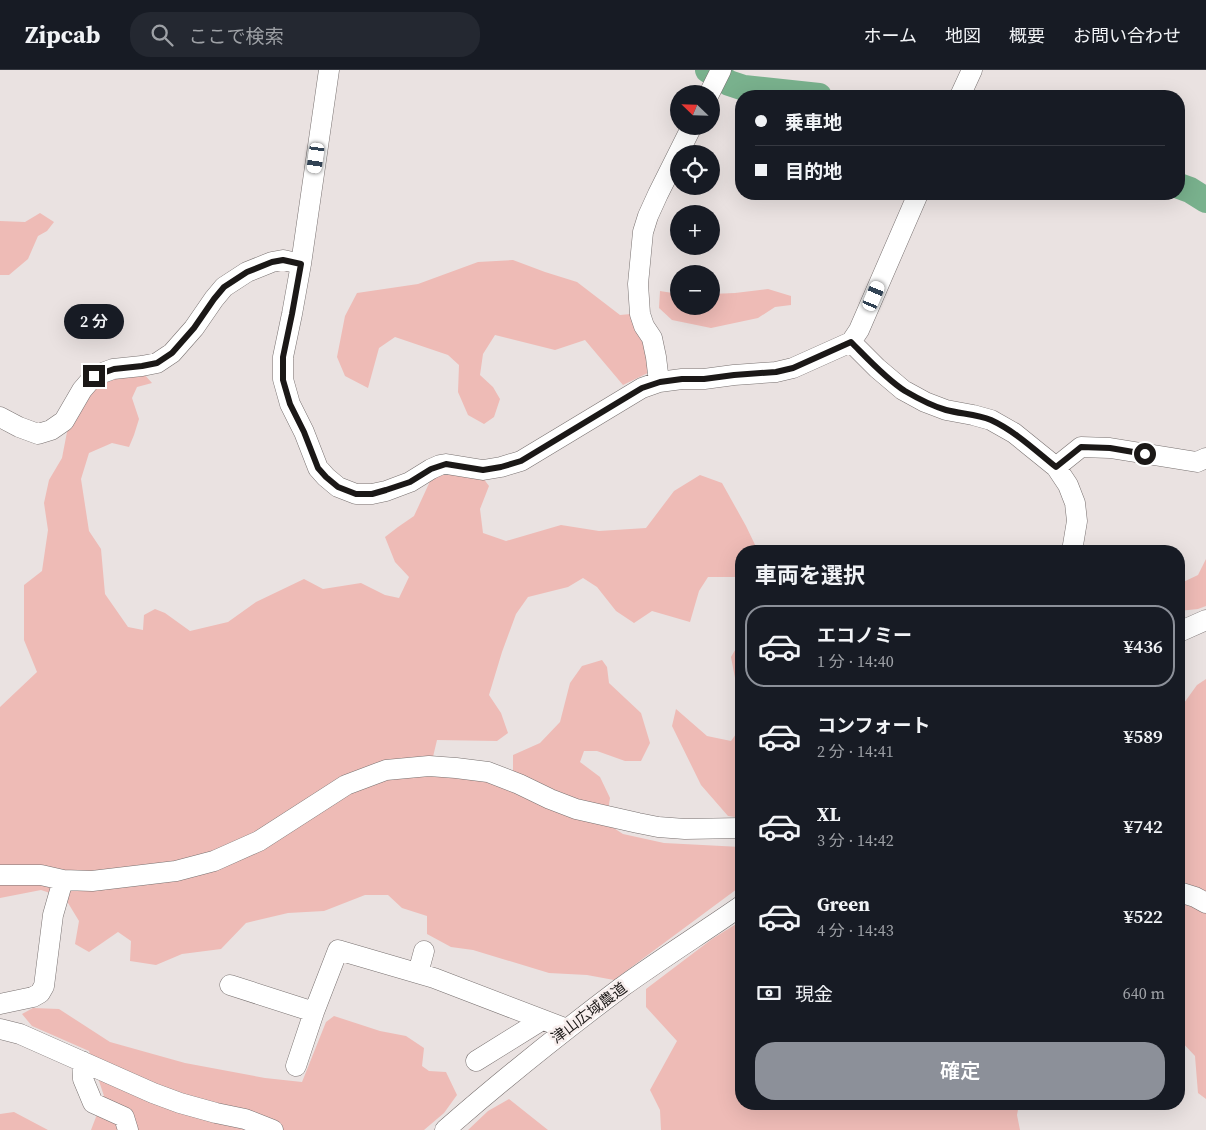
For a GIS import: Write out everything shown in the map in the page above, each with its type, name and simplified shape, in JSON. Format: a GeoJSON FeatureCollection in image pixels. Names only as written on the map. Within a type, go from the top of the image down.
{"type":"FeatureCollection","features":[{"type":"Feature","properties":{"kind":"street"},"geometry":{"type":"LineString","coordinates":[[329,70],[301,264],[283,357],[283,380],[290,404],[304,432],[318,468],[338,487],[356,494],[372,494],[410,482],[440,465],[446,464],[483,470],[521,461],[642,388],[660,382],[776,372],[793,368],[851,342],[859,330],[915,200]]}},
{"type":"Feature","properties":{"kind":"street"},"geometry":{"type":"LineString","coordinates":[[963,90],[972,70]]}},
{"type":"Feature","properties":{"kind":"street"},"geometry":{"type":"LineString","coordinates":[[660,382],[652,338],[644,326],[640,314],[638,284],[643,232],[658,194],[688,135]]}},
{"type":"Feature","properties":{"kind":"street"},"geometry":{"type":"LineString","coordinates":[[0,417],[38,434],[51,430],[64,421],[82,390],[94,376],[114,369],[157,363],[172,353],[194,328],[224,287],[247,272],[272,262],[283,260],[301,264]]}},
{"type":"Feature","properties":{"kind":"street"},"geometry":{"type":"LineString","coordinates":[[851,342],[903,390],[925,402],[946,410],[991,420],[1014,433],[1056,467],[1068,485],[1075,503],[1077,521],[1073,545]]}},
{"type":"Feature","properties":{"kind":"street"},"geometry":{"type":"LineString","coordinates":[[1056,467],[1081,447],[1110,448],[1197,462],[1206,458]]}},
{"type":"Feature","properties":{"kind":"street"},"geometry":{"type":"LineString","coordinates":[[1185,629],[1206,620]]}},
{"type":"Feature","properties":{"kind":"street"},"geometry":{"type":"LineString","coordinates":[[0,875],[41,874],[64,880],[92,881],[176,871],[214,861],[259,842],[346,785],[386,770],[429,766],[488,772],[576,809],[658,827],[685,829],[735,828]]}},
{"type":"Feature","properties":{"kind":"street"},"geometry":{"type":"LineString","coordinates":[[0,1004],[33,997],[40,993],[44,986],[53,915],[64,880]]}},
{"type":"Feature","properties":{"kind":"street"},"geometry":{"type":"LineString","coordinates":[[1185,894],[1206,902]]}},
{"type":"Feature","properties":{"kind":"street","name":"津山広域農道"},"geometry":{"type":"LineString","coordinates":[[445,1130],[499,1083],[567,1029],[624,986],[735,910]]}},
{"type":"Feature","properties":{"kind":"street"},"geometry":{"type":"LineString","coordinates":[[296,1066],[338,950],[434,978],[567,1029]]}},
{"type":"Feature","properties":{"kind":"street"},"geometry":{"type":"LineString","coordinates":[[418,973],[424,951]]}},
{"type":"Feature","properties":{"kind":"street"},"geometry":{"type":"LineString","coordinates":[[230,985],[314,1012]]}},
{"type":"Feature","properties":{"kind":"street"},"geometry":{"type":"LineString","coordinates":[[476,1061],[542,1020]]}},
{"type":"Feature","properties":{"kind":"street"},"geometry":{"type":"LineString","coordinates":[[0,1029],[20,1034],[180,1104],[245,1118],[273,1130]]}},
{"type":"Feature","properties":{"kind":"street"},"geometry":{"type":"LineString","coordinates":[[82,1061],[83,1079],[93,1103],[124,1117],[128,1130]]}},
{"type":"Feature","properties":{"kind":"shaded area"},"geometry":{"type":"Polygon","coordinates":[[[40,213],[54,222],[47,231],[38,236],[28,259],[9,275],[0,275],[0,221],[25,222],[40,213]]]}},
{"type":"Feature","properties":{"kind":"shaded area"},"geometry":{"type":"Polygon","coordinates":[[[513,260],[577,282],[620,315],[631,314],[647,346],[652,371],[623,385],[585,340],[555,350],[495,335],[483,354],[480,375],[493,387],[500,399],[494,417],[484,424],[468,415],[458,392],[459,365],[448,355],[395,337],[379,348],[368,388],[345,376],[337,357],[345,316],[357,293],[418,284],[478,262],[513,260]]]}},
{"type":"Feature","properties":{"kind":"shaded area"},"geometry":{"type":"Polygon","coordinates":[[[768,289],[791,296],[791,305],[775,307],[758,318],[711,328],[672,320],[659,308],[660,291],[670,293],[670,315],[720,315],[720,294],[768,289]]]}},
{"type":"Feature","properties":{"kind":"shaded area"},"geometry":{"type":"Polygon","coordinates":[[[143,373],[152,383],[137,387],[132,398],[139,419],[129,447],[112,443],[89,453],[81,479],[89,531],[101,549],[105,594],[128,627],[143,630],[144,615],[155,609],[165,613],[190,631],[228,622],[256,602],[304,579],[323,589],[361,583],[385,595],[399,598],[409,577],[395,562],[385,537],[414,516],[432,477],[446,469],[480,474],[489,486],[480,509],[483,533],[506,541],[561,525],[599,531],[646,528],[674,491],[700,475],[722,483],[755,545],[735,545],[735,577],[708,577],[699,591],[690,622],[652,611],[634,623],[616,611],[597,587],[583,578],[568,587],[528,597],[516,614],[489,695],[501,713],[508,733],[497,741],[437,740],[432,761],[513,776],[513,755],[540,743],[560,722],[570,683],[582,666],[602,660],[607,667],[609,683],[641,713],[650,743],[641,761],[625,761],[597,751],[584,751],[580,762],[600,777],[610,798],[606,823],[623,834],[664,843],[735,847],[735,890],[614,980],[587,975],[549,973],[473,950],[451,947],[427,934],[427,916],[402,908],[388,895],[365,895],[324,911],[288,913],[246,923],[221,949],[182,954],[156,965],[130,961],[131,941],[118,932],[89,952],[75,944],[79,921],[65,898],[41,890],[0,898],[0,707],[37,672],[24,640],[24,585],[42,571],[48,530],[44,503],[49,480],[62,458],[67,432],[80,407],[98,382],[143,373]]]}},
{"type":"Feature","properties":{"kind":"shaded area"},"geometry":{"type":"Polygon","coordinates":[[[1206,559],[1206,606],[1185,610],[1185,581],[1198,575],[1206,559]]]}},
{"type":"Feature","properties":{"kind":"shaded area"},"geometry":{"type":"Polygon","coordinates":[[[735,650],[735,678],[731,657],[735,650]]]}},
{"type":"Feature","properties":{"kind":"shaded area"},"geometry":{"type":"Polygon","coordinates":[[[1206,679],[1206,1099],[1198,1093],[1195,1056],[1185,1045],[1185,702],[1197,685],[1206,679]]]}},
{"type":"Feature","properties":{"kind":"shaded area"},"geometry":{"type":"Polygon","coordinates":[[[676,709],[707,736],[731,741],[735,735],[735,817],[728,816],[701,785],[672,726],[676,709]]]}},
{"type":"Feature","properties":{"kind":"shaded area"},"geometry":{"type":"Polygon","coordinates":[[[735,925],[735,1110],[1018,1110],[1020,1130],[661,1130],[660,1110],[650,1090],[677,1041],[646,1007],[646,989],[712,939],[735,925]]]}},
{"type":"Feature","properties":{"kind":"shaded area"},"geometry":{"type":"Polygon","coordinates":[[[33,1008],[59,1009],[110,1042],[185,1063],[265,1078],[302,1082],[326,1022],[334,1016],[380,1031],[406,1036],[424,1048],[422,1066],[429,1071],[446,1072],[457,1095],[444,1113],[424,1130],[91,1130],[104,1096],[89,1051],[32,1026],[22,1014],[33,1008]]]}},
{"type":"Feature","properties":{"kind":"shaded area"},"geometry":{"type":"Polygon","coordinates":[[[509,1099],[548,1130],[468,1130],[488,1111],[509,1099]]]}},
{"type":"Feature","properties":{"kind":"shaded area"},"geometry":{"type":"Polygon","coordinates":[[[14,1112],[48,1130],[0,1130],[0,1114],[14,1112]]]}},
{"type":"Feature","properties":{"kind":"waterway"},"geometry":{"type":"LineString","coordinates":[[708,70],[729,83],[744,88],[763,90]]}},
{"type":"Feature","properties":{"kind":"waterway"},"geometry":{"type":"LineString","coordinates":[[1185,188],[1206,200]]}},
{"type":"Feature","properties":{"kind":"route"},"geometry":{"type":"LineString","coordinates":[[94,376],[114,369],[157,363],[172,353],[194,328],[224,287],[247,272],[272,262],[283,260],[301,264],[283,357],[283,380],[290,404],[304,432],[318,468],[338,487],[356,494],[372,494],[410,482],[440,465],[446,464],[483,470],[521,461],[642,388],[660,382],[776,372],[793,368],[851,342],[903,390],[925,402],[946,410],[991,420],[1014,433],[1056,467],[1081,447],[1110,448],[1145,454]]}}]}
